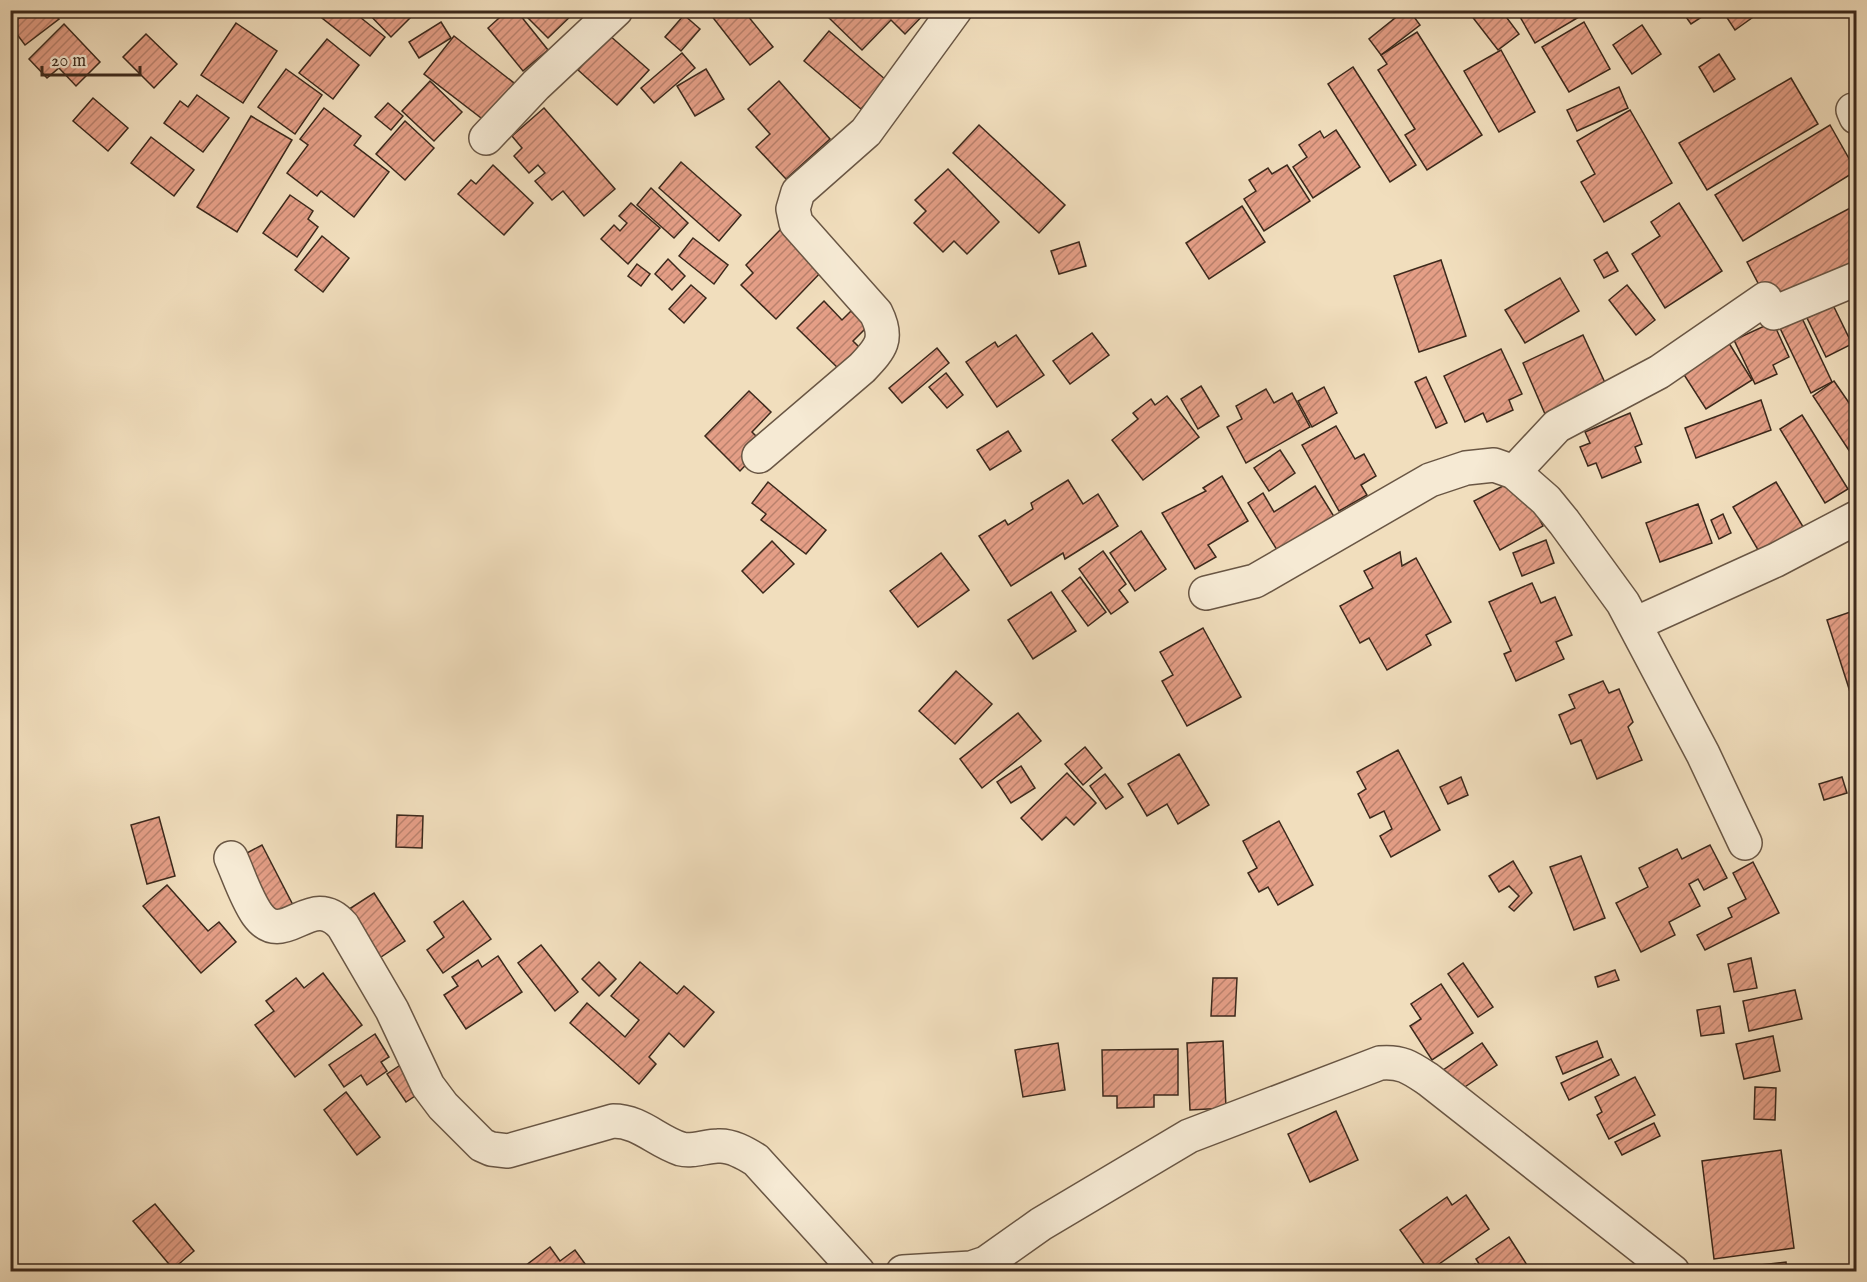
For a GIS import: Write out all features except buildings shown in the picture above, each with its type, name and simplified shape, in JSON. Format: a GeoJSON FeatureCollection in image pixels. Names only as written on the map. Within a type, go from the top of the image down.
{"type":"FeatureCollection","features":[{"type":"Feature","properties":{"kind":"street"},"geometry":{"type":"LineString","coordinates":[[486,138],[536,85],[616,10]]}},
{"type":"Feature","properties":{"kind":"street"},"geometry":{"type":"LineString","coordinates":[[759,456],[862,368],[877,352],[883,338],[884,328],[876,313],[796,223],[793,209],[798,192],[866,132],[955,10]]}},
{"type":"Feature","properties":{"kind":"street"},"geometry":{"type":"LineString","coordinates":[[1514,472],[1557,426],[1659,372],[1770,306],[1857,279]]}},
{"type":"Feature","properties":{"kind":"street"},"geometry":{"type":"LineString","coordinates":[[1206,593],[1255,581],[1430,480],[1466,468],[1494,465],[1514,472],[1545,500],[1564,522],[1598,567],[1635,624],[1745,843]]}},
{"type":"Feature","properties":{"kind":"street"},"geometry":{"type":"LineString","coordinates":[[1635,624],[1776,560],[1857,518]]}},
{"type":"Feature","properties":{"kind":"street"},"geometry":{"type":"LineString","coordinates":[[231,858],[257,914],[271,925],[287,926],[326,912],[335,916],[344,926],[392,1010],[428,1086],[443,1106],[482,1145],[491,1149],[508,1151],[613,1121],[623,1121],[649,1131],[682,1149],[721,1145],[742,1151],[756,1160],[858,1272]]}},
{"type":"Feature","properties":{"kind":"street"},"geometry":{"type":"LineString","coordinates":[[903,1272],[971,1268],[986,1263],[1041,1224],[1189,1136],[1380,1063],[1396,1061],[1409,1065],[1429,1080],[1673,1272]]}}]}
